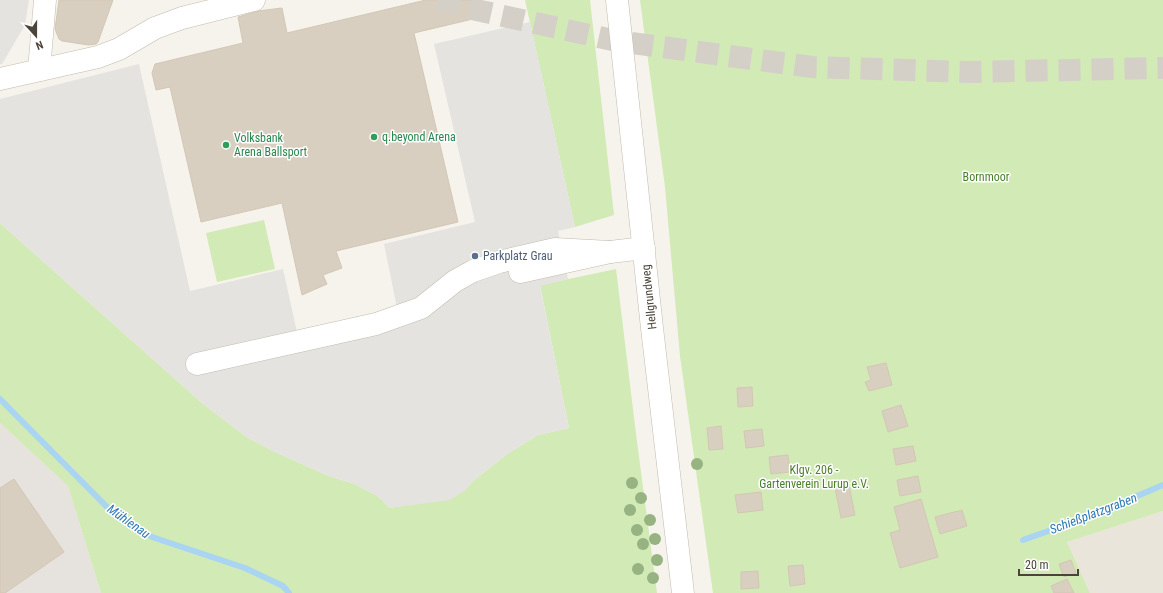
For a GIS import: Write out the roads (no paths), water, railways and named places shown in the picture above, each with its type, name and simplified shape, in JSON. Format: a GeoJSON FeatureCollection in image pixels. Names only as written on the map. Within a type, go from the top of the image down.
{"type":"FeatureCollection","features":[{"type":"Feature","properties":{"kind":"street"},"geometry":{"type":"LineString","coordinates":[[39,70],[46,0]]}},
{"type":"Feature","properties":{"kind":"street"},"geometry":{"type":"LineString","coordinates":[[0,79],[98,56],[118,49],[155,28],[182,18],[254,0]]}},
{"type":"Feature","properties":{"kind":"street","name":"Hellgrundweg"},"geometry":{"type":"LineString","coordinates":[[617,0],[652,328],[683,593]]}},
{"type":"Feature","properties":{"kind":"street"},"geometry":{"type":"LineString","coordinates":[[197,364],[376,324],[421,308],[437,295],[498,277],[610,252],[644,248]]}},
{"type":"Feature","properties":{"kind":"waterway","name":"Mühlenau"},"geometry":{"type":"LineString","coordinates":[[0,399],[106,506],[129,523],[152,537],[245,568],[283,586],[289,593]]}},
{"type":"Feature","properties":{"kind":"waterway","name":"Schießplatzgraben"},"geometry":{"type":"LineString","coordinates":[[1023,540],[1088,517],[1163,485]]}},
{"type":"Feature","properties":{"kind":"tunnel"},"geometry":{"type":"LineString","coordinates":[[438,0],[467,8],[617,41],[812,67],[968,72],[1163,68]]}},
{"type":"Feature","properties":{"kind":"place","name":"q.beyond Arena"},"geometry":{"type":"Point","coordinates":[374,137]}},
{"type":"Feature","properties":{"kind":"place","name":"Volksbank Arena Ballsport"},"geometry":{"type":"Point","coordinates":[226,145]}},
{"type":"Feature","properties":{"kind":"place","name":"Parkplatz Grau"},"geometry":{"type":"Point","coordinates":[475,256]}},
{"type":"Feature","properties":{"kind":"park label","name":"Bornmoor"},"geometry":{"type":"Point","coordinates":[986,177]}},
{"type":"Feature","properties":{"kind":"park label","name":"Klgv. 206 - Gartenverein Lurup e.V."},"geometry":{"type":"Point","coordinates":[814,477]}}]}
